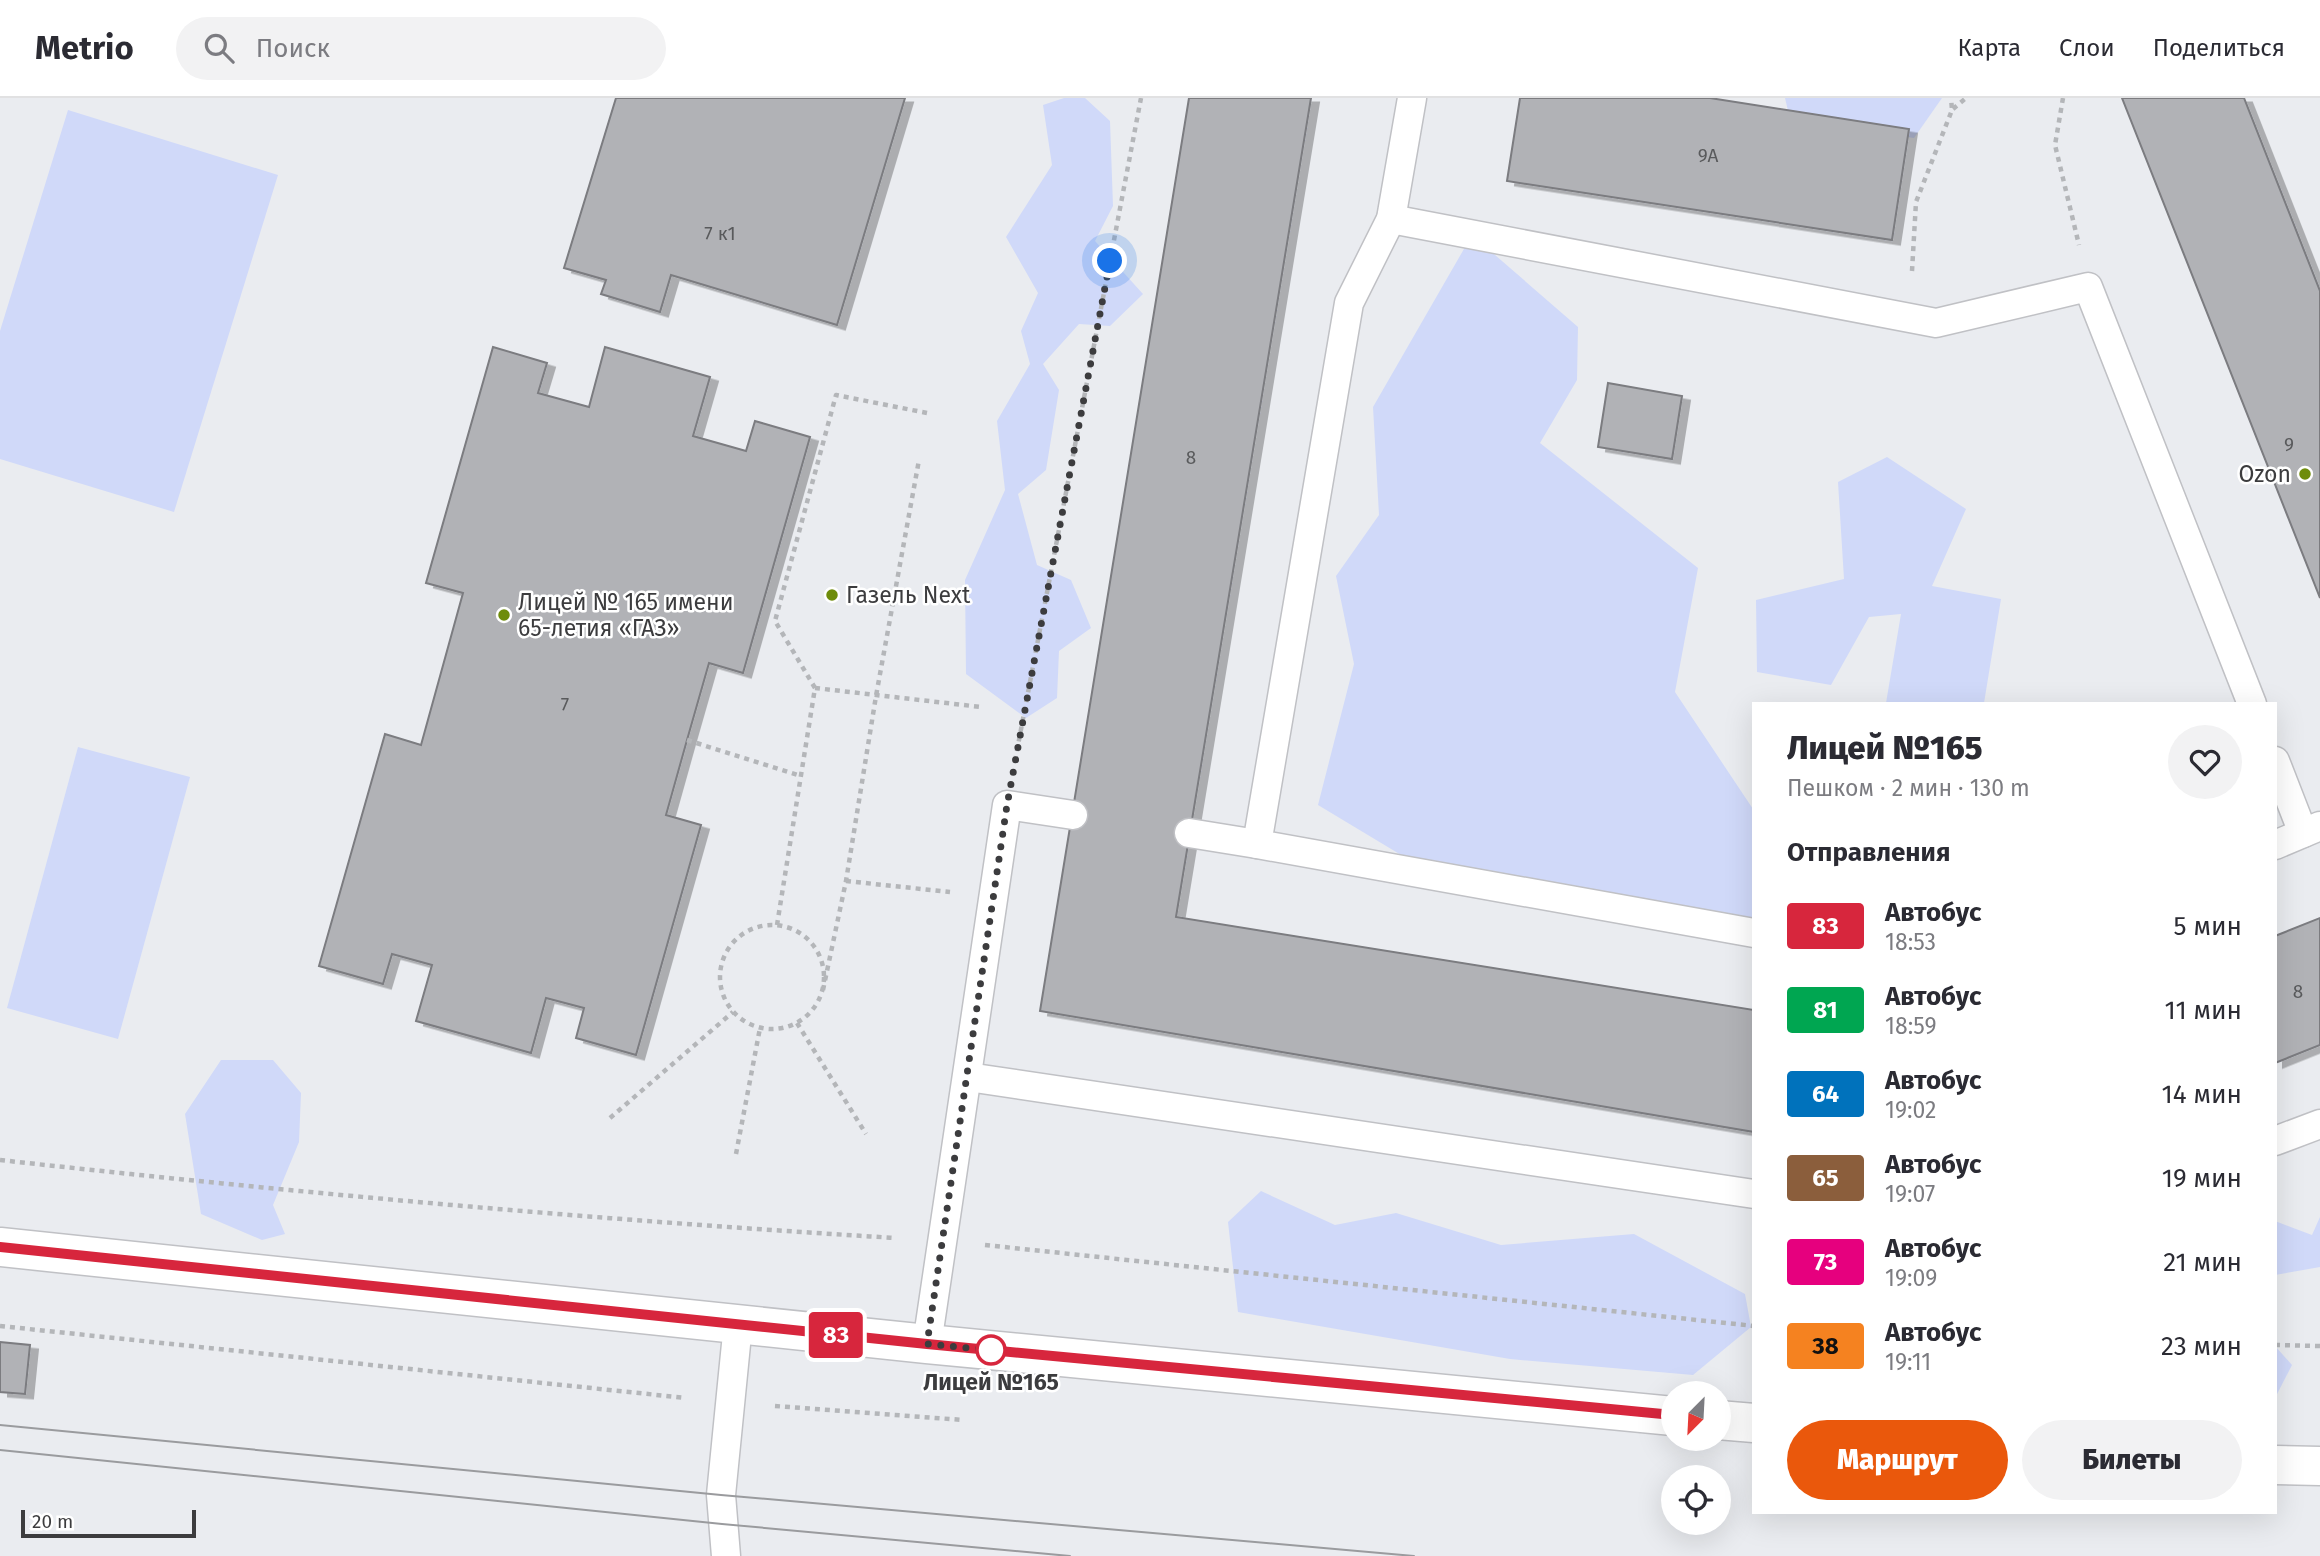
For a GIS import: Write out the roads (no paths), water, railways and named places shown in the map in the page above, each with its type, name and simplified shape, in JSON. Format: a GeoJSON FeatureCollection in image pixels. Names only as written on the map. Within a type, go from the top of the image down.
{"type":"FeatureCollection","features":[{"type":"Feature","properties":{"kind":"street"},"geometry":{"type":"LineString","coordinates":[[0,1247],[927,1344],[1661,1415]]}},
{"type":"Feature","properties":{"kind":"street"},"geometry":{"type":"LineString","coordinates":[[2277,1465],[2320,1466]]}},
{"type":"Feature","properties":{"kind":"lane"},"geometry":{"type":"LineString","coordinates":[[1257,844],[1349,303],[1391,219],[1412,98]]}},
{"type":"Feature","properties":{"kind":"lane"},"geometry":{"type":"LineString","coordinates":[[1391,219],[1936,323],[2088,286],[2251,702]]}},
{"type":"Feature","properties":{"kind":"lane"},"geometry":{"type":"LineString","coordinates":[[2277,765],[2312,830],[2277,844]]}},
{"type":"Feature","properties":{"kind":"lane"},"geometry":{"type":"LineString","coordinates":[[927,1344],[1007,805],[1073,815]]}},
{"type":"Feature","properties":{"kind":"lane"},"geometry":{"type":"LineString","coordinates":[[1189,833],[1752,933]]}},
{"type":"Feature","properties":{"kind":"lane"},"geometry":{"type":"LineString","coordinates":[[968,1077],[1752,1194]]}},
{"type":"Feature","properties":{"kind":"lane"},"geometry":{"type":"LineString","coordinates":[[2277,1140],[2320,1124]]}},
{"type":"Feature","properties":{"kind":"lane"},"geometry":{"type":"LineString","coordinates":[[726,1556],[721,1495],[738,1324]]}},
{"type":"Feature","properties":{"kind":"tram line"},"geometry":{"type":"LineString","coordinates":[[0,1425],[721,1495],[1414,1556]]}},
{"type":"Feature","properties":{"kind":"tram line"},"geometry":{"type":"LineString","coordinates":[[0,1450],[722,1524],[1070,1556]]}},
{"type":"Feature","properties":{"kind":"place","name":"Ozon"},"geometry":{"type":"Point","coordinates":[2305,474]}},
{"type":"Feature","properties":{"kind":"place","name":"Газель Next"},"geometry":{"type":"Point","coordinates":[832,595]}},
{"type":"Feature","properties":{"kind":"place","name":"Лицей № 165 имени 65-летия «ГАЗ»"},"geometry":{"type":"Point","coordinates":[504,615]}},
{"type":"Feature","properties":{"kind":"place","name":"Лицей №165"},"geometry":{"type":"Point","coordinates":[991,1350]}}]}
